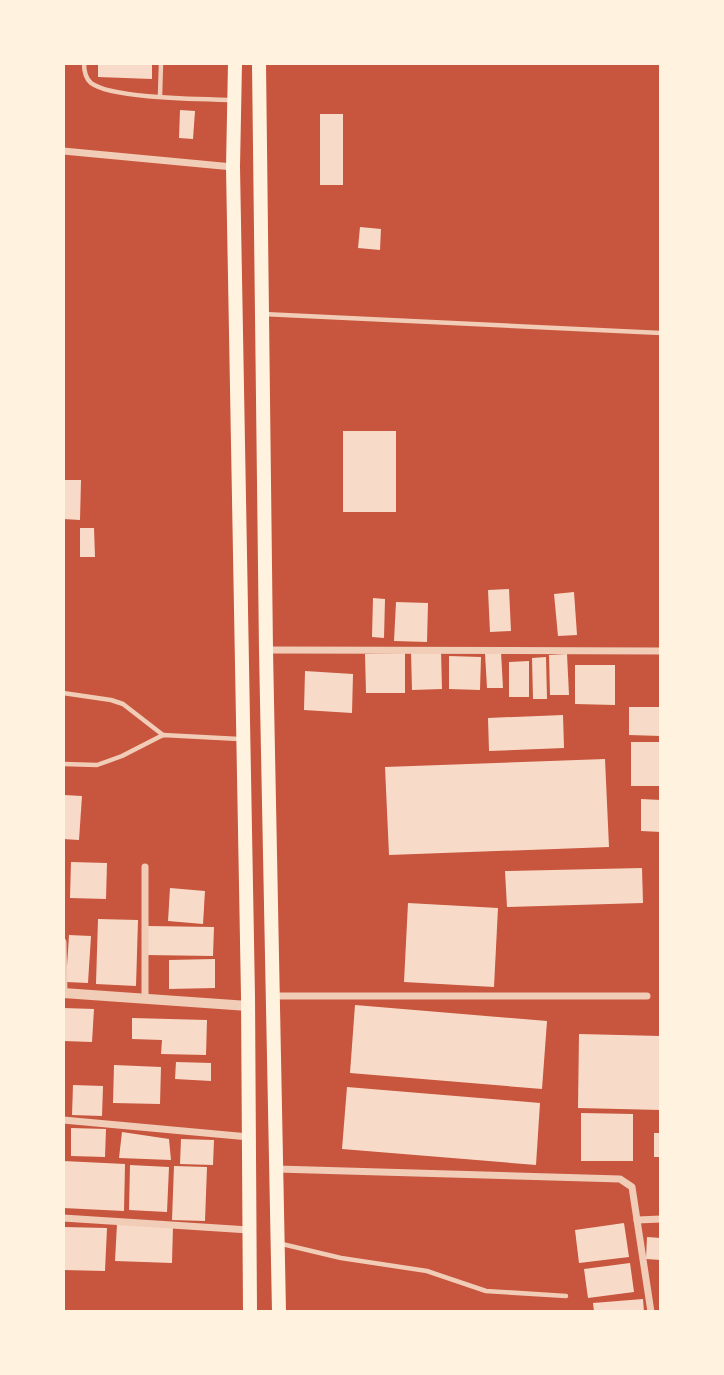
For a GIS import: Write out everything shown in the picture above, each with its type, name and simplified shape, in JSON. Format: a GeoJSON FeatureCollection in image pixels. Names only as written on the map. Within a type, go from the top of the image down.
{"type":"FeatureCollection","features":[{"type":"Feature","properties":{"kind":"highway"},"geometry":{"type":"LineString","coordinates":[[235,63],[233,167],[248,1006],[250,1312]]}},
{"type":"Feature","properties":{"kind":"highway"},"geometry":{"type":"LineString","coordinates":[[259,63],[266,650],[279,1312]]}},
{"type":"Feature","properties":{"kind":"street"},"geometry":{"type":"LineString","coordinates":[[63,151],[233,167]]}},
{"type":"Feature","properties":{"kind":"street"},"geometry":{"type":"LineString","coordinates":[[266,650],[661,651]]}},
{"type":"Feature","properties":{"kind":"street"},"geometry":{"type":"LineString","coordinates":[[145,867],[145,999]]}},
{"type":"Feature","properties":{"kind":"street"},"geometry":{"type":"LineString","coordinates":[[63,942],[64,993],[248,1006]]}},
{"type":"Feature","properties":{"kind":"street"},"geometry":{"type":"LineString","coordinates":[[273,996],[647,996]]}},
{"type":"Feature","properties":{"kind":"street"},"geometry":{"type":"LineString","coordinates":[[63,1120],[249,1137]]}},
{"type":"Feature","properties":{"kind":"street"},"geometry":{"type":"LineString","coordinates":[[276,1169],[620,1178],[632,1187],[651,1312]]}},
{"type":"Feature","properties":{"kind":"street"},"geometry":{"type":"LineString","coordinates":[[63,1218],[250,1230]]}},
{"type":"Feature","properties":{"kind":"street"},"geometry":{"type":"LineString","coordinates":[[637,1220],[661,1219]]}},
{"type":"Feature","properties":{"kind":"lane"},"geometry":{"type":"LineString","coordinates":[[84,63],[84,72],[89,82],[101,88],[160,96],[234,100]]}},
{"type":"Feature","properties":{"kind":"lane"},"geometry":{"type":"LineString","coordinates":[[160,96],[161,63]]}},
{"type":"Feature","properties":{"kind":"lane"},"geometry":{"type":"LineString","coordinates":[[262,314],[661,333]]}},
{"type":"Feature","properties":{"kind":"lane"},"geometry":{"type":"LineString","coordinates":[[63,693],[122,704],[163,735]]}},
{"type":"Feature","properties":{"kind":"lane"},"geometry":{"type":"LineString","coordinates":[[63,764],[97,765],[163,735],[244,739]]}},
{"type":"Feature","properties":{"kind":"lane"},"geometry":{"type":"LineString","coordinates":[[277,1243],[331,1256],[434,1273],[486,1291],[566,1296]]}},
{"type":"Feature","properties":{"kind":"building"},"geometry":{"type":"Polygon","coordinates":[[[98,63],[152,63],[152,79],[98,77],[98,63]]]}},
{"type":"Feature","properties":{"kind":"building"},"geometry":{"type":"Polygon","coordinates":[[[180,110],[195,111],[193,139],[179,138],[180,110]]]}},
{"type":"Feature","properties":{"kind":"building"},"geometry":{"type":"Polygon","coordinates":[[[320,114],[343,114],[343,185],[320,185],[320,114]]]}},
{"type":"Feature","properties":{"kind":"building"},"geometry":{"type":"Polygon","coordinates":[[[360,227],[381,229],[380,250],[358,248],[360,227]]]}},
{"type":"Feature","properties":{"kind":"building"},"geometry":{"type":"Polygon","coordinates":[[[343,431],[396,431],[396,512],[343,512],[343,431]]]}},
{"type":"Feature","properties":{"kind":"building"},"geometry":{"type":"Polygon","coordinates":[[[63,480],[81,480],[80,520],[63,519],[63,480]]]}},
{"type":"Feature","properties":{"kind":"building"},"geometry":{"type":"Polygon","coordinates":[[[80,528],[94,528],[95,557],[80,557],[80,528]]]}},
{"type":"Feature","properties":{"kind":"building"},"geometry":{"type":"Polygon","coordinates":[[[509,589],[511,631],[490,632],[488,590],[509,589]]]}},
{"type":"Feature","properties":{"kind":"building"},"geometry":{"type":"Polygon","coordinates":[[[574,592],[577,635],[558,636],[554,594],[574,592]]]}},
{"type":"Feature","properties":{"kind":"building"},"geometry":{"type":"Polygon","coordinates":[[[373,598],[385,599],[384,638],[372,637],[373,598]]]}},
{"type":"Feature","properties":{"kind":"building"},"geometry":{"type":"Polygon","coordinates":[[[396,602],[428,603],[427,642],[394,641],[396,602]]]}},
{"type":"Feature","properties":{"kind":"building"},"geometry":{"type":"Polygon","coordinates":[[[441,651],[442,689],[412,690],[411,652],[441,651]]]}},
{"type":"Feature","properties":{"kind":"building"},"geometry":{"type":"Polygon","coordinates":[[[501,652],[503,688],[487,688],[485,653],[501,652]]]}},
{"type":"Feature","properties":{"kind":"building"},"geometry":{"type":"Polygon","coordinates":[[[405,653],[405,693],[366,693],[365,654],[405,653]]]}},
{"type":"Feature","properties":{"kind":"building"},"geometry":{"type":"Polygon","coordinates":[[[567,654],[569,695],[550,695],[549,655],[567,654]]]}},
{"type":"Feature","properties":{"kind":"building"},"geometry":{"type":"Polygon","coordinates":[[[449,656],[481,657],[480,690],[449,689],[449,656]]]}},
{"type":"Feature","properties":{"kind":"building"},"geometry":{"type":"Polygon","coordinates":[[[546,657],[547,699],[533,699],[532,658],[546,657]]]}},
{"type":"Feature","properties":{"kind":"building"},"geometry":{"type":"Polygon","coordinates":[[[529,661],[529,697],[509,697],[509,662],[529,661]]]}},
{"type":"Feature","properties":{"kind":"building"},"geometry":{"type":"Polygon","coordinates":[[[575,665],[615,665],[615,705],[575,704],[575,665]]]}},
{"type":"Feature","properties":{"kind":"building"},"geometry":{"type":"Polygon","coordinates":[[[305,671],[353,674],[352,713],[304,710],[305,671]]]}},
{"type":"Feature","properties":{"kind":"building"},"geometry":{"type":"Polygon","coordinates":[[[629,707],[661,707],[661,736],[629,735],[629,707]]]}},
{"type":"Feature","properties":{"kind":"building"},"geometry":{"type":"Polygon","coordinates":[[[563,715],[564,748],[489,751],[488,718],[563,715]]]}},
{"type":"Feature","properties":{"kind":"building"},"geometry":{"type":"Polygon","coordinates":[[[631,742],[661,742],[661,786],[631,786],[631,742]]]}},
{"type":"Feature","properties":{"kind":"building"},"geometry":{"type":"Polygon","coordinates":[[[605,759],[609,847],[389,855],[385,767],[605,759]]]}},
{"type":"Feature","properties":{"kind":"building"},"geometry":{"type":"Polygon","coordinates":[[[64,795],[82,796],[79,840],[63,839],[64,795]]]}},
{"type":"Feature","properties":{"kind":"building"},"geometry":{"type":"Polygon","coordinates":[[[641,799],[661,800],[661,832],[641,831],[641,799]]]}},
{"type":"Feature","properties":{"kind":"building"},"geometry":{"type":"Polygon","coordinates":[[[71,862],[107,863],[106,899],[70,898],[71,862]]]}},
{"type":"Feature","properties":{"kind":"building"},"geometry":{"type":"Polygon","coordinates":[[[642,868],[643,903],[507,907],[505,871],[642,868]]]}},
{"type":"Feature","properties":{"kind":"building"},"geometry":{"type":"Polygon","coordinates":[[[170,888],[205,891],[203,924],[168,921],[170,888]]]}},
{"type":"Feature","properties":{"kind":"building"},"geometry":{"type":"Polygon","coordinates":[[[408,903],[498,908],[494,987],[404,982],[408,903]]]}},
{"type":"Feature","properties":{"kind":"building"},"geometry":{"type":"Polygon","coordinates":[[[98,919],[138,920],[136,986],[96,984],[98,919]]]}},
{"type":"Feature","properties":{"kind":"building"},"geometry":{"type":"Polygon","coordinates":[[[147,926],[214,927],[213,956],[146,955],[147,926]]]}},
{"type":"Feature","properties":{"kind":"building"},"geometry":{"type":"Polygon","coordinates":[[[69,935],[91,936],[88,983],[66,982],[69,935]]]}},
{"type":"Feature","properties":{"kind":"building"},"geometry":{"type":"Polygon","coordinates":[[[215,959],[215,988],[169,989],[169,960],[215,959]]]}},
{"type":"Feature","properties":{"kind":"building"},"geometry":{"type":"Polygon","coordinates":[[[355,1005],[547,1021],[542,1089],[350,1073],[355,1005]]]}},
{"type":"Feature","properties":{"kind":"building"},"geometry":{"type":"Polygon","coordinates":[[[63,1008],[94,1009],[92,1042],[63,1041],[63,1008]]]}},
{"type":"Feature","properties":{"kind":"building"},"geometry":{"type":"Polygon","coordinates":[[[132,1018],[207,1020],[206,1055],[161,1054],[162,1040],[132,1039],[132,1018]]]}},
{"type":"Feature","properties":{"kind":"building"},"geometry":{"type":"Polygon","coordinates":[[[579,1034],[661,1036],[661,1110],[578,1108],[579,1034]]]}},
{"type":"Feature","properties":{"kind":"building"},"geometry":{"type":"Polygon","coordinates":[[[176,1062],[211,1063],[211,1081],[175,1079],[176,1062]]]}},
{"type":"Feature","properties":{"kind":"building"},"geometry":{"type":"Polygon","coordinates":[[[114,1065],[161,1067],[160,1104],[113,1103],[114,1065]]]}},
{"type":"Feature","properties":{"kind":"building"},"geometry":{"type":"Polygon","coordinates":[[[73,1085],[103,1086],[102,1116],[72,1115],[73,1085]]]}},
{"type":"Feature","properties":{"kind":"building"},"geometry":{"type":"Polygon","coordinates":[[[347,1087],[540,1103],[536,1165],[342,1149],[347,1087]]]}},
{"type":"Feature","properties":{"kind":"building"},"geometry":{"type":"Polygon","coordinates":[[[581,1113],[633,1114],[633,1161],[581,1161],[581,1113]]]}},
{"type":"Feature","properties":{"kind":"building"},"geometry":{"type":"Polygon","coordinates":[[[71,1128],[106,1129],[105,1157],[71,1156],[71,1128]]]}},
{"type":"Feature","properties":{"kind":"building"},"geometry":{"type":"Polygon","coordinates":[[[122,1132],[169,1139],[171,1160],[119,1158],[122,1132]]]}},
{"type":"Feature","properties":{"kind":"building"},"geometry":{"type":"Polygon","coordinates":[[[654,1133],[661,1133],[661,1157],[654,1157],[654,1133]]]}},
{"type":"Feature","properties":{"kind":"building"},"geometry":{"type":"Polygon","coordinates":[[[181,1139],[214,1140],[213,1165],[180,1164],[181,1139]]]}},
{"type":"Feature","properties":{"kind":"building"},"geometry":{"type":"Polygon","coordinates":[[[63,1161],[125,1164],[124,1211],[63,1208],[63,1161]]]}},
{"type":"Feature","properties":{"kind":"building"},"geometry":{"type":"Polygon","coordinates":[[[130,1165],[169,1167],[167,1212],[129,1210],[130,1165]]]}},
{"type":"Feature","properties":{"kind":"building"},"geometry":{"type":"Polygon","coordinates":[[[174,1166],[207,1167],[205,1221],[172,1220],[174,1166]]]}},
{"type":"Feature","properties":{"kind":"building"},"geometry":{"type":"Polygon","coordinates":[[[624,1223],[629,1257],[579,1263],[575,1230],[624,1223]]]}},
{"type":"Feature","properties":{"kind":"building"},"geometry":{"type":"Polygon","coordinates":[[[117,1224],[173,1226],[172,1263],[115,1261],[117,1224]]]}},
{"type":"Feature","properties":{"kind":"building"},"geometry":{"type":"Polygon","coordinates":[[[63,1227],[107,1228],[105,1271],[63,1270],[63,1227]]]}},
{"type":"Feature","properties":{"kind":"building"},"geometry":{"type":"Polygon","coordinates":[[[647,1237],[661,1238],[661,1260],[646,1259],[647,1237]]]}},
{"type":"Feature","properties":{"kind":"building"},"geometry":{"type":"Polygon","coordinates":[[[630,1263],[634,1292],[588,1298],[584,1269],[630,1263]]]}},
{"type":"Feature","properties":{"kind":"building"},"geometry":{"type":"Polygon","coordinates":[[[643,1299],[644,1312],[594,1312],[593,1303],[643,1299]]]}}]}
